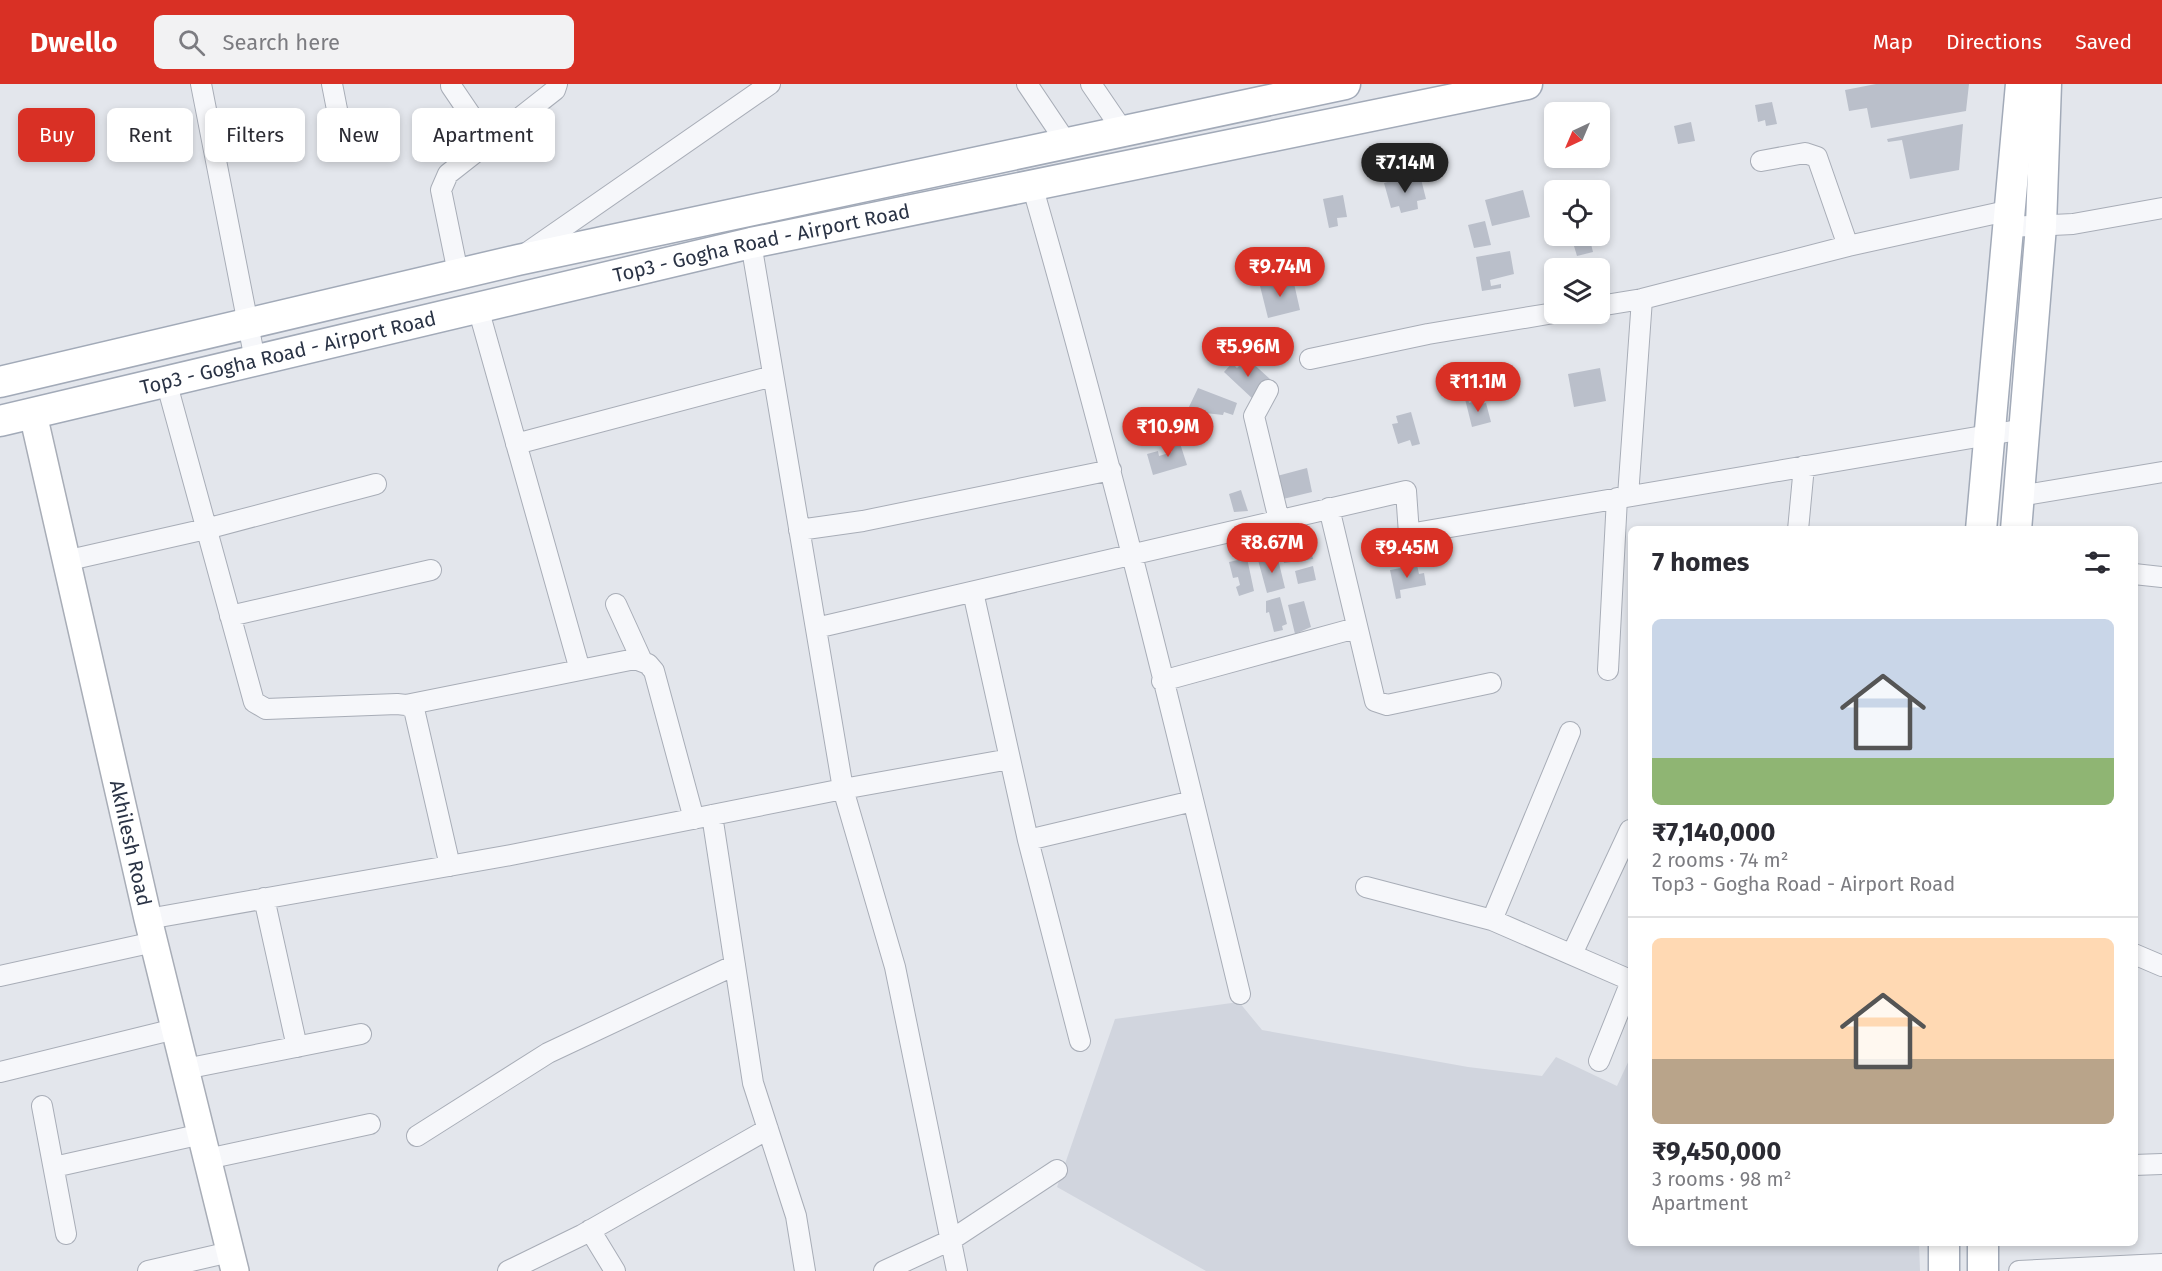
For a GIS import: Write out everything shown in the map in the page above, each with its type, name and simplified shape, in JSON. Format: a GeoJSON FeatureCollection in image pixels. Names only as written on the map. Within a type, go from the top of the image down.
{"type":"FeatureCollection","features":[{"type":"Feature","properties":{"kind":"main road","name":"Top3 - Gogha Road - Airport Road"},"geometry":{"type":"LineString","coordinates":[[0,382],[458,273],[1345,84]]}},
{"type":"Feature","properties":{"kind":"main road","name":"Top3 - Gogha Road - Airport Road"},"geometry":{"type":"LineString","coordinates":[[0,421],[751,243],[1527,84]]}},
{"type":"Feature","properties":{"kind":"main road"},"geometry":{"type":"LineString","coordinates":[[1981,526],[2021,84]]}},
{"type":"Feature","properties":{"kind":"main road"},"geometry":{"type":"LineString","coordinates":[[2016,526],[2041,226],[2046,84]]}},
{"type":"Feature","properties":{"kind":"main road"},"geometry":{"type":"LineString","coordinates":[[1944,1246],[1944,1271]]}},
{"type":"Feature","properties":{"kind":"main road"},"geometry":{"type":"LineString","coordinates":[[1983,1246],[1983,1271]]}},
{"type":"Feature","properties":{"kind":"street"},"geometry":{"type":"LineString","coordinates":[[201,84],[255,360]]}},
{"type":"Feature","properties":{"kind":"street"},"geometry":{"type":"LineString","coordinates":[[332,84],[337,108]]}},
{"type":"Feature","properties":{"kind":"street"},"geometry":{"type":"LineString","coordinates":[[532,108],[555,90],[557,84]]}},
{"type":"Feature","properties":{"kind":"street"},"geometry":{"type":"LineString","coordinates":[[518,260],[770,84]]}},
{"type":"Feature","properties":{"kind":"street"},"geometry":{"type":"LineString","coordinates":[[1027,84],[1066,142]]}},
{"type":"Feature","properties":{"kind":"street"},"geometry":{"type":"LineString","coordinates":[[1091,84],[1123,132]]}},
{"type":"Feature","properties":{"kind":"street"},"geometry":{"type":"LineString","coordinates":[[451,86],[466,108]]}},
{"type":"Feature","properties":{"kind":"street"},"geometry":{"type":"LineString","coordinates":[[1761,160],[1805,153],[1817,157],[1848,246]]}},
{"type":"Feature","properties":{"kind":"street"},"geometry":{"type":"LineString","coordinates":[[458,273],[441,190],[448,174],[463,162]]}},
{"type":"Feature","properties":{"kind":"street"},"geometry":{"type":"LineString","coordinates":[[1032,185],[1133,554],[1162,681],[1240,994]]}},
{"type":"Feature","properties":{"kind":"street"},"geometry":{"type":"LineString","coordinates":[[1610,304],[1642,299],[1848,246],[2010,218],[2041,226],[2073,224],[2162,208]]}},
{"type":"Feature","properties":{"kind":"street"},"geometry":{"type":"LineString","coordinates":[[751,243],[843,789],[895,967],[957,1271]]}},
{"type":"Feature","properties":{"kind":"street"},"geometry":{"type":"LineString","coordinates":[[1608,670],[1642,299]]}},
{"type":"Feature","properties":{"kind":"street"},"geometry":{"type":"LineString","coordinates":[[478,308],[580,670]]}},
{"type":"Feature","properties":{"kind":"street"},"geometry":{"type":"LineString","coordinates":[[1310,359],[1428,334],[1544,315]]}},
{"type":"Feature","properties":{"kind":"street"},"geometry":{"type":"LineString","coordinates":[[516,444],[774,376]]}},
{"type":"Feature","properties":{"kind":"street"},"geometry":{"type":"LineString","coordinates":[[166,381],[251,694],[259,707],[266,709],[406,705],[635,659],[642,661],[654,671],[703,817],[735,965],[753,1083],[796,1216],[805,1271]]}},
{"type":"Feature","properties":{"kind":"street"},"geometry":{"type":"LineString","coordinates":[[1268,390],[1254,416],[1279,520]]}},
{"type":"Feature","properties":{"kind":"street","name":"Akhilesh Road"},"geometry":{"type":"LineString","coordinates":[[33,414],[151,930],[233,1261]]}},
{"type":"Feature","properties":{"kind":"street"},"geometry":{"type":"LineString","coordinates":[[816,628],[1406,491],[1408,534],[2024,429]]}},
{"type":"Feature","properties":{"kind":"street"},"geometry":{"type":"LineString","coordinates":[[1798,526],[1804,466]]}},
{"type":"Feature","properties":{"kind":"street"},"geometry":{"type":"LineString","coordinates":[[799,530],[863,521],[1111,470]]}},
{"type":"Feature","properties":{"kind":"street"},"geometry":{"type":"LineString","coordinates":[[2019,496],[2162,472]]}},
{"type":"Feature","properties":{"kind":"street"},"geometry":{"type":"LineString","coordinates":[[65,561],[206,529],[376,484]]}},
{"type":"Feature","properties":{"kind":"street"},"geometry":{"type":"LineString","coordinates":[[1329,508],[1372,697],[1381,705],[1491,683]]}},
{"type":"Feature","properties":{"kind":"street"},"geometry":{"type":"LineString","coordinates":[[230,616],[431,570]]}},
{"type":"Feature","properties":{"kind":"street"},"geometry":{"type":"LineString","coordinates":[[2138,574],[2162,577]]}},
{"type":"Feature","properties":{"kind":"street"},"geometry":{"type":"LineString","coordinates":[[973,592],[1028,840],[1080,1041]]}},
{"type":"Feature","properties":{"kind":"street"},"geometry":{"type":"LineString","coordinates":[[616,604],[642,661]]}},
{"type":"Feature","properties":{"kind":"street"},"geometry":{"type":"LineString","coordinates":[[1162,681],[1356,628]]}},
{"type":"Feature","properties":{"kind":"street"},"geometry":{"type":"LineString","coordinates":[[406,705],[414,710],[418,718],[450,866]]}},
{"type":"Feature","properties":{"kind":"street"},"geometry":{"type":"LineString","coordinates":[[1492,920],[1570,732]]}},
{"type":"Feature","properties":{"kind":"street"},"geometry":{"type":"LineString","coordinates":[[0,976],[264,898],[450,866],[843,789],[1010,759]]}},
{"type":"Feature","properties":{"kind":"street"},"geometry":{"type":"LineString","coordinates":[[1028,840],[1193,801]]}},
{"type":"Feature","properties":{"kind":"street"},"geometry":{"type":"LineString","coordinates":[[1572,954],[1628,834]]}},
{"type":"Feature","properties":{"kind":"street"},"geometry":{"type":"LineString","coordinates":[[1366,887],[1492,920],[1628,981]]}},
{"type":"Feature","properties":{"kind":"street"},"geometry":{"type":"LineString","coordinates":[[264,898],[297,1047]]}},
{"type":"Feature","properties":{"kind":"street"},"geometry":{"type":"LineString","coordinates":[[2138,956],[2162,966]]}},
{"type":"Feature","properties":{"kind":"street"},"geometry":{"type":"LineString","coordinates":[[417,1136],[548,1053],[735,965]]}},
{"type":"Feature","properties":{"kind":"street"},"geometry":{"type":"LineString","coordinates":[[1599,1060],[1628,987]]}},
{"type":"Feature","properties":{"kind":"street"},"geometry":{"type":"LineString","coordinates":[[0,1072],[175,1029]]}},
{"type":"Feature","properties":{"kind":"street"},"geometry":{"type":"LineString","coordinates":[[186,1070],[361,1034]]}},
{"type":"Feature","properties":{"kind":"street"},"geometry":{"type":"LineString","coordinates":[[42,1106],[66,1234]]}},
{"type":"Feature","properties":{"kind":"street"},"geometry":{"type":"LineString","coordinates":[[54,1167],[370,1125]]}},
{"type":"Feature","properties":{"kind":"street"},"geometry":{"type":"LineString","coordinates":[[508,1271],[590,1230],[768,1130]]}},
{"type":"Feature","properties":{"kind":"street"},"geometry":{"type":"LineString","coordinates":[[2138,1165],[2162,1164]]}},
{"type":"Feature","properties":{"kind":"street"},"geometry":{"type":"LineString","coordinates":[[884,1271],[951,1240],[1057,1170]]}},
{"type":"Feature","properties":{"kind":"street"},"geometry":{"type":"LineString","coordinates":[[590,1230],[615,1271]]}},
{"type":"Feature","properties":{"kind":"street"},"geometry":{"type":"LineString","coordinates":[[148,1271],[233,1261]]}},
{"type":"Feature","properties":{"kind":"street"},"geometry":{"type":"LineString","coordinates":[[2019,1271],[2162,1264]]}},
{"type":"Feature","properties":{"kind":"shaded area"},"geometry":{"type":"Polygon","coordinates":[[[1239,1002],[1262,1030],[1468,1067],[1542,1076],[1556,1057],[1617,1086],[1628,1062],[1628,1246],[1919,1246],[1920,1271],[1206,1271],[1057,1187],[1115,1019],[1239,1002]]]}},
{"type":"Feature","properties":{"kind":"building"},"geometry":{"type":"Polygon","coordinates":[[[1876,84],[1969,84],[1966,111],[1871,128],[1867,108],[1849,111],[1845,90],[1876,84]]]}},
{"type":"Feature","properties":{"kind":"building"},"geometry":{"type":"Polygon","coordinates":[[[1772,102],[1777,124],[1766,126],[1765,120],[1758,122],[1755,105],[1772,102]]]}},
{"type":"Feature","properties":{"kind":"building"},"geometry":{"type":"Polygon","coordinates":[[[1691,122],[1695,141],[1678,144],[1674,126],[1691,122]]]}},
{"type":"Feature","properties":{"kind":"building"},"geometry":{"type":"Polygon","coordinates":[[[1963,124],[1959,170],[1910,179],[1902,140],[1888,142],[1887,139],[1963,124]]]}},
{"type":"Feature","properties":{"kind":"building"},"geometry":{"type":"Polygon","coordinates":[[[1402,178],[1404,184],[1421,179],[1426,199],[1417,201],[1418,209],[1401,213],[1399,206],[1391,208],[1384,183],[1402,178]]]}},
{"type":"Feature","properties":{"kind":"building"},"geometry":{"type":"Polygon","coordinates":[[[1523,190],[1530,217],[1492,226],[1485,200],[1523,190]]]}},
{"type":"Feature","properties":{"kind":"building"},"geometry":{"type":"Polygon","coordinates":[[[1343,195],[1347,217],[1337,218],[1338,226],[1329,228],[1323,199],[1343,195]]]}},
{"type":"Feature","properties":{"kind":"building"},"geometry":{"type":"Polygon","coordinates":[[[1485,221],[1491,245],[1474,248],[1468,225],[1485,221]]]}},
{"type":"Feature","properties":{"kind":"building"},"geometry":{"type":"Polygon","coordinates":[[[1574,246],[1592,246],[1593,252],[1577,256],[1574,246]]]}},
{"type":"Feature","properties":{"kind":"building"},"geometry":{"type":"Polygon","coordinates":[[[1510,251],[1514,274],[1490,280],[1491,286],[1501,284],[1501,288],[1482,291],[1476,257],[1510,251]]]}},
{"type":"Feature","properties":{"kind":"building"},"geometry":{"type":"Polygon","coordinates":[[[1293,279],[1300,310],[1268,318],[1260,286],[1293,279]]]}},
{"type":"Feature","properties":{"kind":"building"},"geometry":{"type":"Polygon","coordinates":[[[1247,358],[1271,380],[1254,400],[1224,372],[1232,363],[1237,368],[1247,358]]]}},
{"type":"Feature","properties":{"kind":"building"},"geometry":{"type":"Polygon","coordinates":[[[1600,368],[1606,401],[1574,407],[1568,374],[1600,368]]]}},
{"type":"Feature","properties":{"kind":"building"},"geometry":{"type":"Polygon","coordinates":[[[1198,388],[1237,403],[1233,415],[1224,412],[1223,415],[1187,411],[1198,388]]]}},
{"type":"Feature","properties":{"kind":"building"},"geometry":{"type":"Polygon","coordinates":[[[1468,398],[1469,403],[1475,401],[1476,405],[1486,403],[1491,422],[1472,427],[1465,399],[1468,398]]]}},
{"type":"Feature","properties":{"kind":"building"},"geometry":{"type":"Polygon","coordinates":[[[1411,412],[1420,444],[1412,446],[1410,440],[1398,444],[1392,424],[1398,423],[1396,416],[1411,412]]]}},
{"type":"Feature","properties":{"kind":"building"},"geometry":{"type":"Polygon","coordinates":[[[1177,434],[1187,465],[1153,475],[1147,454],[1158,451],[1159,456],[1172,452],[1167,437],[1177,434]]]}},
{"type":"Feature","properties":{"kind":"building"},"geometry":{"type":"Polygon","coordinates":[[[1307,468],[1312,492],[1283,499],[1277,476],[1307,468]]]}},
{"type":"Feature","properties":{"kind":"building"},"geometry":{"type":"Polygon","coordinates":[[[1241,490],[1248,511],[1234,512],[1229,494],[1241,490]]]}},
{"type":"Feature","properties":{"kind":"building"},"geometry":{"type":"Polygon","coordinates":[[[1308,537],[1313,559],[1284,563],[1280,546],[1308,537]]]}},
{"type":"Feature","properties":{"kind":"building"},"geometry":{"type":"Polygon","coordinates":[[[1277,555],[1285,588],[1267,593],[1258,560],[1277,555]]]}},
{"type":"Feature","properties":{"kind":"building"},"geometry":{"type":"Polygon","coordinates":[[[1247,558],[1254,591],[1239,596],[1236,587],[1240,585],[1238,577],[1233,578],[1229,562],[1247,558]]]}},
{"type":"Feature","properties":{"kind":"building"},"geometry":{"type":"Polygon","coordinates":[[[1417,565],[1419,574],[1424,573],[1426,585],[1400,590],[1401,598],[1396,599],[1390,570],[1417,565]]]}},
{"type":"Feature","properties":{"kind":"building"},"geometry":{"type":"Polygon","coordinates":[[[1313,566],[1316,580],[1298,584],[1295,571],[1313,566]]]}},
{"type":"Feature","properties":{"kind":"building"},"geometry":{"type":"Polygon","coordinates":[[[1280,597],[1287,624],[1282,626],[1283,630],[1274,632],[1269,612],[1266,613],[1266,601],[1280,597]]]}},
{"type":"Feature","properties":{"kind":"building"},"geometry":{"type":"Polygon","coordinates":[[[1304,601],[1311,627],[1295,634],[1288,605],[1304,601]]]}}]}
